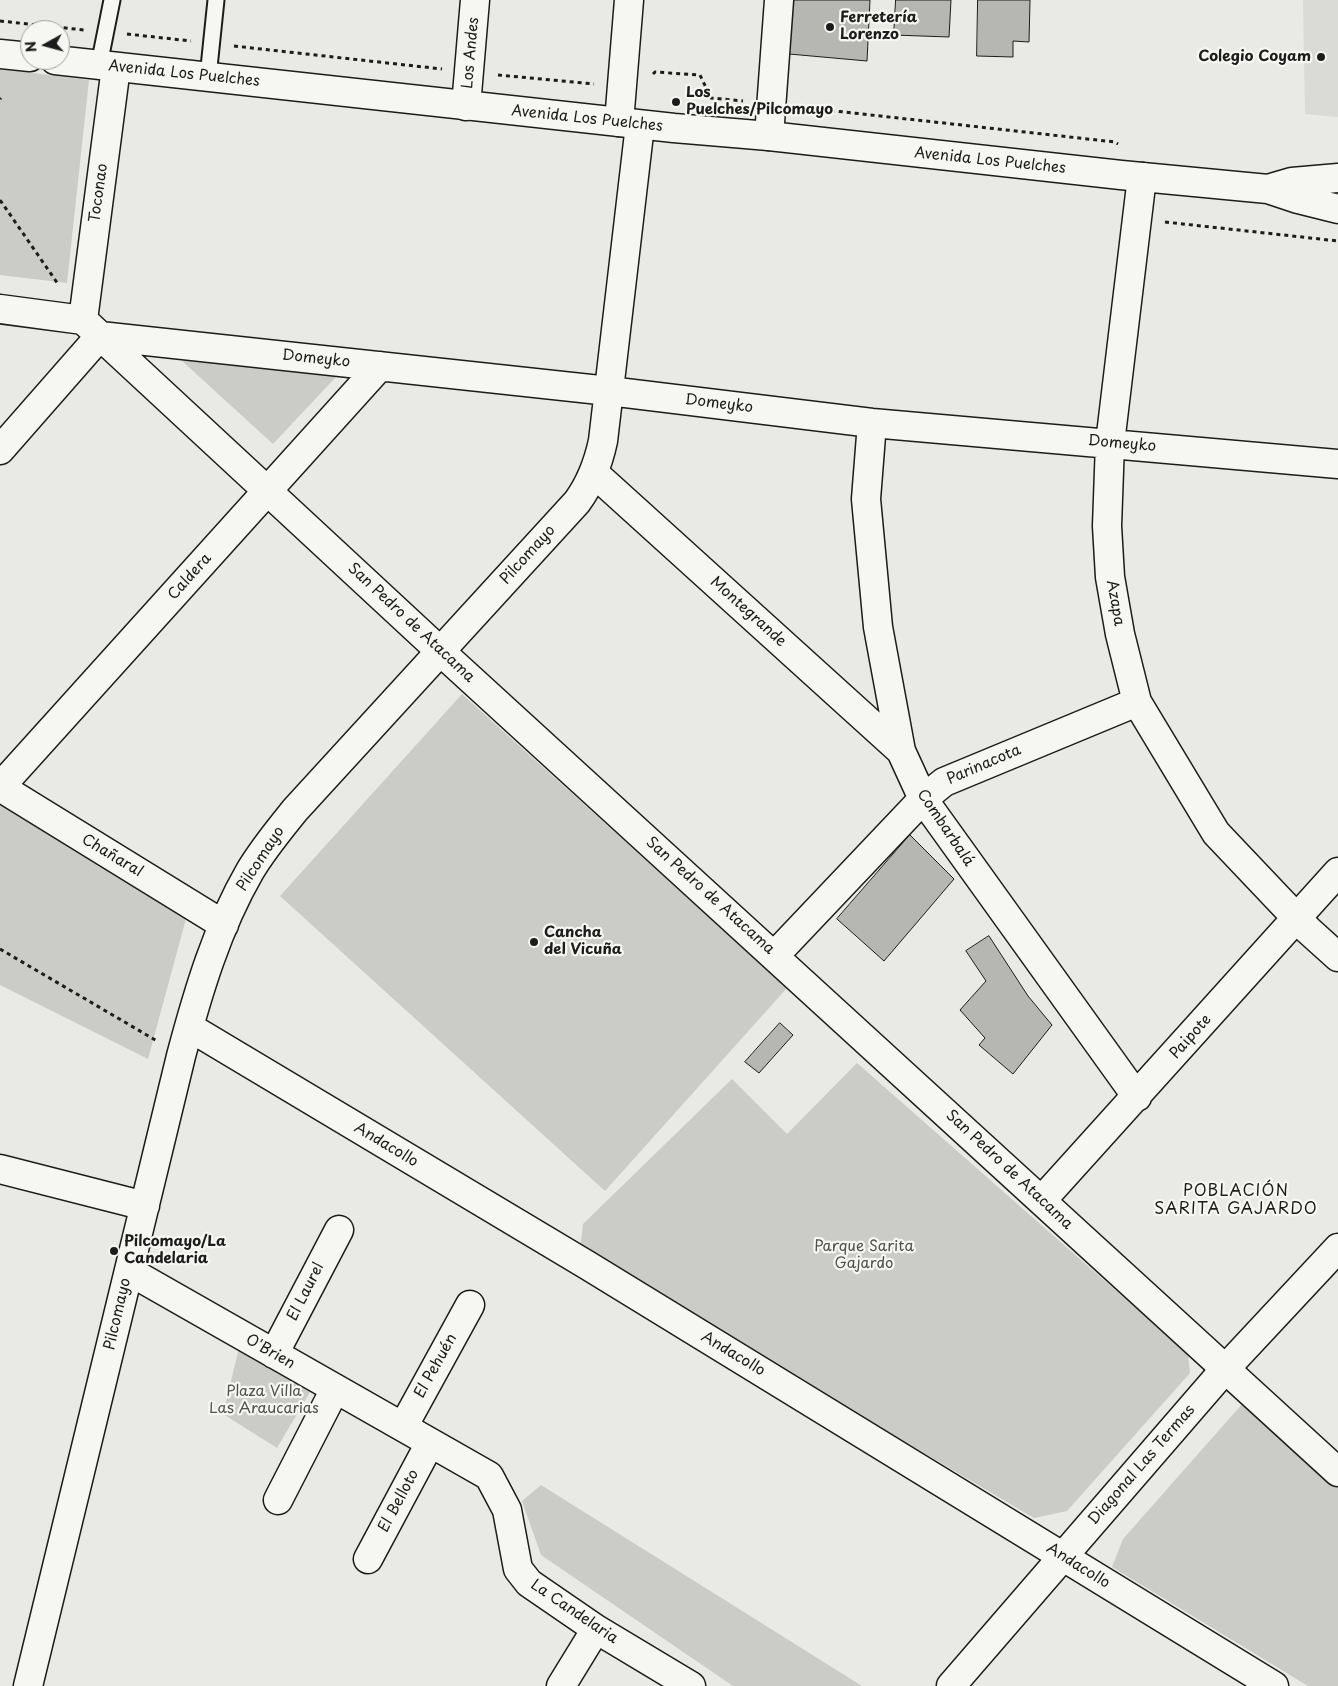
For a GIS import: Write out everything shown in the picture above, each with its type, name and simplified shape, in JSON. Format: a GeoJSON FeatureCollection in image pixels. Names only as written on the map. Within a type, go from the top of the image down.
{"type":"FeatureCollection","features":[{"type":"Feature","properties":{"kind":"street","name":"Los Andes"},"geometry":{"type":"LineString","coordinates":[[466,106],[475,0]]}},
{"type":"Feature","properties":{"kind":"street","name":"Pilcomayo"},"geometry":{"type":"LineString","coordinates":[[28,1686],[181,1056],[205,973],[224,925],[251,870],[295,810],[577,502],[594,473],[603,442],[609,391],[630,124],[622,86],[629,0]]}},
{"type":"Feature","properties":{"kind":"street"},"geometry":{"type":"LineString","coordinates":[[769,136],[779,0]]}},
{"type":"Feature","properties":{"kind":"street"},"geometry":{"type":"LineString","coordinates":[[0,54],[20,56]]}},
{"type":"Feature","properties":{"kind":"street","name":"Avenida Los Puelches"},"geometry":{"type":"LineString","coordinates":[[70,62],[630,124],[769,136],[1268,189],[1338,209]]}},
{"type":"Feature","properties":{"kind":"street","name":"Toconao"},"geometry":{"type":"LineString","coordinates":[[91,328],[107,66]]}},
{"type":"Feature","properties":{"kind":"street","name":"Azapa"},"geometry":{"type":"LineString","coordinates":[[1132,176],[1138,219],[1110,443],[1107,526],[1110,578],[1120,634],[1137,702],[1216,833],[1297,918],[1338,957]]}},
{"type":"Feature","properties":{"kind":"street","name":"Avenida Los Puelches"},"geometry":{"type":"LineString","coordinates":[[1268,189],[1292,182],[1338,178]]}},
{"type":"Feature","properties":{"kind":"street","name":"Domeyko"},"geometry":{"type":"LineString","coordinates":[[0,309],[91,328],[380,366],[609,391],[872,423],[1338,464]]}},
{"type":"Feature","properties":{"kind":"street"},"geometry":{"type":"LineString","coordinates":[[0,450],[91,328]]}},
{"type":"Feature","properties":{"kind":"street","name":"San Pedro de Atacama"},"geometry":{"type":"LineString","coordinates":[[91,328],[440,651],[775,955],[1338,1472]]}},
{"type":"Feature","properties":{"kind":"street","name":"Caldera"},"geometry":{"type":"LineString","coordinates":[[0,787],[380,366]]}},
{"type":"Feature","properties":{"kind":"street","name":"Combarbalá"},"geometry":{"type":"LineString","coordinates":[[872,423],[866,499],[878,627],[901,752],[923,799],[1137,1097]]}},
{"type":"Feature","properties":{"kind":"street","name":"Montegrande"},"geometry":{"type":"LineString","coordinates":[[594,473],[901,752]]}},
{"type":"Feature","properties":{"kind":"street","name":"Parinacota"},"geometry":{"type":"LineString","coordinates":[[775,955],[923,799],[944,782],[1137,702]]}},
{"type":"Feature","properties":{"kind":"street","name":"Chañaral"},"geometry":{"type":"LineString","coordinates":[[0,787],[224,925]]}},
{"type":"Feature","properties":{"kind":"street","name":"Paipote"},"geometry":{"type":"LineString","coordinates":[[1042,1200],[1137,1097],[1338,872]]}},
{"type":"Feature","properties":{"kind":"street","name":"Andacollo"},"geometry":{"type":"LineString","coordinates":[[189,1027],[587,1265],[1274,1686]]}},
{"type":"Feature","properties":{"kind":"street"},"geometry":{"type":"LineString","coordinates":[[0,1169],[144,1206]]}},
{"type":"Feature","properties":{"kind":"street","name":"El Laurel"},"geometry":{"type":"LineString","coordinates":[[274,1354],[338,1230]]}},
{"type":"Feature","properties":{"kind":"street","name":"Diagonal Las Termas"},"geometry":{"type":"LineString","coordinates":[[951,1686],[1226,1368],[1338,1248]]}},
{"type":"Feature","properties":{"kind":"street","name":"O'Brien"},"geometry":{"type":"LineString","coordinates":[[129,1271],[489,1476]]}},
{"type":"Feature","properties":{"kind":"street","name":"El Pehuén"},"geometry":{"type":"LineString","coordinates":[[403,1427],[470,1305]]}},
{"type":"Feature","properties":{"kind":"street"},"geometry":{"type":"LineString","coordinates":[[278,1500],[335,1389]]}},
{"type":"Feature","properties":{"kind":"street","name":"El Belloto"},"geometry":{"type":"LineString","coordinates":[[368,1559],[430,1443]]}},
{"type":"Feature","properties":{"kind":"street","name":"La Candelaria"},"geometry":{"type":"LineString","coordinates":[[489,1476],[507,1510],[518,1569],[528,1583],[596,1629],[691,1686]]}},
{"type":"Feature","properties":{"kind":"street"},"geometry":{"type":"LineString","coordinates":[[561,1686],[596,1629]]}},
{"type":"Feature","properties":{"kind":"lane"},"geometry":{"type":"LineString","coordinates":[[107,66],[106,32],[112,0]]}},
{"type":"Feature","properties":{"kind":"lane"},"geometry":{"type":"LineString","coordinates":[[208,77],[216,0]]}},
{"type":"Feature","properties":{"kind":"path"},"geometry":{"type":"LineString","coordinates":[[0,21],[469,72],[641,88],[654,72],[700,75],[711,98],[1115,142],[1123,149],[1132,176]]}},
{"type":"Feature","properties":{"kind":"path"},"geometry":{"type":"LineString","coordinates":[[0,200],[91,328]]}},
{"type":"Feature","properties":{"kind":"path"},"geometry":{"type":"LineString","coordinates":[[1138,219],[1338,241]]}},
{"type":"Feature","properties":{"kind":"path"},"geometry":{"type":"LineString","coordinates":[[0,949],[181,1056]]}},
{"type":"Feature","properties":{"kind":"shaded area","name":"Colegio Coyam"},"geometry":{"type":"Polygon","coordinates":[[[1303,0],[1338,0],[1338,117],[1305,114],[1303,0]]]}},
{"type":"Feature","properties":{"kind":"green space"},"geometry":{"type":"Polygon","coordinates":[[[0,69],[89,80],[67,283],[0,275],[0,69]]]}},
{"type":"Feature","properties":{"kind":"green space"},"geometry":{"type":"Polygon","coordinates":[[[158,339],[352,360],[273,444],[158,339]]]}},
{"type":"Feature","properties":{"kind":"green space","name":"Cancha del Vicuña"},"geometry":{"type":"Polygon","coordinates":[[[462,694],[787,988],[605,1191],[280,896],[462,694]]]}},
{"type":"Feature","properties":{"kind":"green space"},"geometry":{"type":"Polygon","coordinates":[[[0,804],[187,915],[148,1059],[0,985],[0,804]]]}},
{"type":"Feature","properties":{"kind":"green space","name":"Parque Sarita Gajardo"},"geometry":{"type":"Polygon","coordinates":[[[857,1063],[1188,1354],[1190,1373],[1067,1511],[1034,1518],[580,1250],[583,1224],[732,1079],[787,1134],[857,1063]]]}},
{"type":"Feature","properties":{"kind":"green space","name":"Plaza Villa Las Araucarias"},"geometry":{"type":"Polygon","coordinates":[[[239,1348],[310,1392],[277,1448],[223,1414],[239,1348]]]}},
{"type":"Feature","properties":{"kind":"green space"},"geometry":{"type":"Polygon","coordinates":[[[1243,1403],[1338,1481],[1338,1686],[1308,1686],[1112,1567],[1123,1539],[1243,1403]]]}},
{"type":"Feature","properties":{"kind":"green space"},"geometry":{"type":"Polygon","coordinates":[[[541,1485],[862,1686],[733,1686],[541,1555],[522,1501],[541,1485]]]}},
{"type":"Feature","properties":{"kind":"building","name":"Ferretería Lorenzo"},"geometry":{"type":"Polygon","coordinates":[[[793,0],[870,0],[867,61],[789,54],[793,0]]]}},
{"type":"Feature","properties":{"kind":"building"},"geometry":{"type":"Polygon","coordinates":[[[896,0],[951,0],[949,37],[894,35],[896,0]]]}},
{"type":"Feature","properties":{"kind":"building"},"geometry":{"type":"Polygon","coordinates":[[[978,0],[1030,0],[1029,42],[1013,41],[1013,57],[977,56],[978,0]]]}},
{"type":"Feature","properties":{"kind":"building"},"geometry":{"type":"Polygon","coordinates":[[[910,835],[954,879],[884,961],[837,919],[910,835]]]}},
{"type":"Feature","properties":{"kind":"building"},"geometry":{"type":"Polygon","coordinates":[[[989,936],[1028,996],[1052,1025],[1013,1074],[979,1045],[985,1038],[960,1010],[986,981],[966,951],[989,936]]]}},
{"type":"Feature","properties":{"kind":"building"},"geometry":{"type":"Polygon","coordinates":[[[780,1023],[793,1035],[759,1073],[745,1062],[780,1023]]]}},
{"type":"Feature","properties":{"kind":"place","name":"Ferretería Lorenzo"},"geometry":{"type":"Point","coordinates":[830,27]}},
{"type":"Feature","properties":{"kind":"place","name":"Colegio Coyam"},"geometry":{"type":"Point","coordinates":[1321,57]}},
{"type":"Feature","properties":{"kind":"place","name":"Los Puelches/Pilcomayo"},"geometry":{"type":"Point","coordinates":[676,102]}},
{"type":"Feature","properties":{"kind":"place","name":"Cancha del Vicuña"},"geometry":{"type":"Point","coordinates":[534,942]}},
{"type":"Feature","properties":{"kind":"place","name":"Pilcomayo/La Candelaria"},"geometry":{"type":"Point","coordinates":[114,1251]}},
{"type":"Feature","properties":{"kind":"district","name":"POBLACIÓN SARITA GAJARDO"},"geometry":{"type":"Point","coordinates":[1236,1201]}}]}
